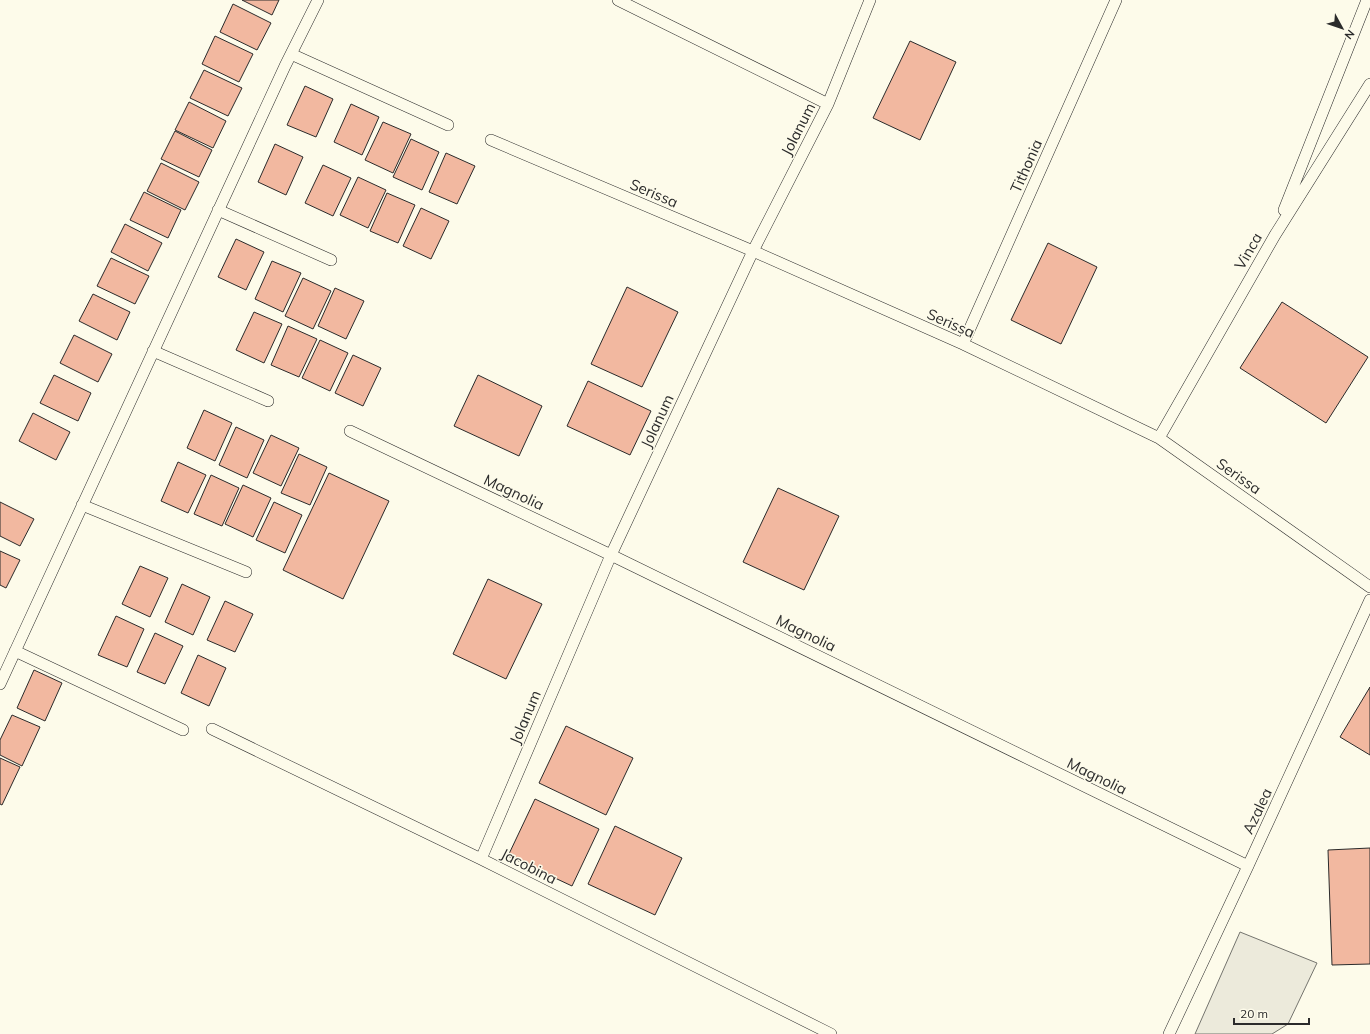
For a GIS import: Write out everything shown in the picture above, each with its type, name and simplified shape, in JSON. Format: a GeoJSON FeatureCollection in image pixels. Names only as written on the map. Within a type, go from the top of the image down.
{"type":"FeatureCollection","features":[{"type":"Feature","properties":{"kind":"lane"},"geometry":{"type":"LineString","coordinates":[[0,684],[218,210],[318,0]]}},
{"type":"Feature","properties":{"kind":"lane"},"geometry":{"type":"LineString","coordinates":[[618,0],[828,104]]}},
{"type":"Feature","properties":{"kind":"lane","name":"Jolanum"},"geometry":{"type":"LineString","coordinates":[[481,859],[611,555],[753,251],[828,104],[870,0]]}},
{"type":"Feature","properties":{"kind":"lane","name":"Tithonia"},"geometry":{"type":"LineString","coordinates":[[963,344],[1116,0]]}},
{"type":"Feature","properties":{"kind":"lane"},"geometry":{"type":"LineString","coordinates":[[1274,235],[1367,0]]}},
{"type":"Feature","properties":{"kind":"lane"},"geometry":{"type":"LineString","coordinates":[[291,54],[448,125]]}},
{"type":"Feature","properties":{"kind":"lane","name":"Vinca"},"geometry":{"type":"LineString","coordinates":[[1159,438],[1274,235],[1370,84]]}},
{"type":"Feature","properties":{"kind":"lane","name":"Serissa"},"geometry":{"type":"LineString","coordinates":[[491,140],[753,251],[963,344],[1159,438],[1370,587]]}},
{"type":"Feature","properties":{"kind":"lane"},"geometry":{"type":"LineString","coordinates":[[218,210],[331,260]]}},
{"type":"Feature","properties":{"kind":"lane"},"geometry":{"type":"LineString","coordinates":[[153,351],[268,401]]}},
{"type":"Feature","properties":{"kind":"lane","name":"Magnolia"},"geometry":{"type":"LineString","coordinates":[[350,431],[611,555],[1248,866]]}},
{"type":"Feature","properties":{"kind":"lane"},"geometry":{"type":"LineString","coordinates":[[82,505],[246,572]]}},
{"type":"Feature","properties":{"kind":"lane","name":"Azalea"},"geometry":{"type":"LineString","coordinates":[[1169,1034],[1370,600]]}},
{"type":"Feature","properties":{"kind":"lane"},"geometry":{"type":"LineString","coordinates":[[15,651],[183,730]]}},
{"type":"Feature","properties":{"kind":"lane","name":"Jacobina"},"geometry":{"type":"LineString","coordinates":[[212,729],[481,859],[831,1034]]}},
{"type":"Feature","properties":{"kind":"shaded area"},"geometry":{"type":"Polygon","coordinates":[[[1240,932],[1317,963],[1288,1024],[1272,1034],[1195,1034],[1240,932]]]}},
{"type":"Feature","properties":{"kind":"building"},"geometry":{"type":"Polygon","coordinates":[[[242,0],[279,0],[272,15],[242,0]]]}},
{"type":"Feature","properties":{"kind":"building"},"geometry":{"type":"Polygon","coordinates":[[[233,4],[271,23],[257,50],[220,32],[233,4]]]}},
{"type":"Feature","properties":{"kind":"building"},"geometry":{"type":"Polygon","coordinates":[[[215,36],[253,54],[239,82],[202,64],[215,36]]]}},
{"type":"Feature","properties":{"kind":"building"},"geometry":{"type":"Polygon","coordinates":[[[910,41],[956,62],[920,140],[873,118],[910,41]]]}},
{"type":"Feature","properties":{"kind":"building"},"geometry":{"type":"Polygon","coordinates":[[[204,70],[242,88],[228,116],[190,98],[204,70]]]}},
{"type":"Feature","properties":{"kind":"building"},"geometry":{"type":"Polygon","coordinates":[[[305,86],[333,99],[316,137],[287,125],[305,86]]]}},
{"type":"Feature","properties":{"kind":"building"},"geometry":{"type":"Polygon","coordinates":[[[189,102],[226,121],[213,148],[175,130],[189,102]]]}},
{"type":"Feature","properties":{"kind":"building"},"geometry":{"type":"Polygon","coordinates":[[[351,104],[379,117],[362,155],[334,142],[351,104]]]}},
{"type":"Feature","properties":{"kind":"building"},"geometry":{"type":"Polygon","coordinates":[[[383,122],[411,134],[393,173],[365,160],[383,122]]]}},
{"type":"Feature","properties":{"kind":"building"},"geometry":{"type":"Polygon","coordinates":[[[175,131],[212,150],[199,177],[161,159],[175,131]]]}},
{"type":"Feature","properties":{"kind":"building"},"geometry":{"type":"Polygon","coordinates":[[[411,139],[439,152],[422,190],[393,177],[411,139]]]}},
{"type":"Feature","properties":{"kind":"building"},"geometry":{"type":"Polygon","coordinates":[[[275,144],[303,157],[286,195],[258,182],[275,144]]]}},
{"type":"Feature","properties":{"kind":"building"},"geometry":{"type":"Polygon","coordinates":[[[446,153],[475,166],[457,204],[429,192],[446,153]]]}},
{"type":"Feature","properties":{"kind":"building"},"geometry":{"type":"Polygon","coordinates":[[[161,163],[199,182],[185,210],[147,191],[161,163]]]}},
{"type":"Feature","properties":{"kind":"building"},"geometry":{"type":"Polygon","coordinates":[[[323,165],[351,178],[333,216],[305,203],[323,165]]]}},
{"type":"Feature","properties":{"kind":"building"},"geometry":{"type":"Polygon","coordinates":[[[358,177],[386,190],[368,228],[340,215],[358,177]]]}},
{"type":"Feature","properties":{"kind":"building"},"geometry":{"type":"Polygon","coordinates":[[[144,192],[181,210],[168,238],[130,220],[144,192]]]}},
{"type":"Feature","properties":{"kind":"building"},"geometry":{"type":"Polygon","coordinates":[[[387,193],[415,205],[398,243],[370,231],[387,193]]]}},
{"type":"Feature","properties":{"kind":"building"},"geometry":{"type":"Polygon","coordinates":[[[421,208],[449,221],[431,259],[403,246],[421,208]]]}},
{"type":"Feature","properties":{"kind":"building"},"geometry":{"type":"Polygon","coordinates":[[[125,224],[162,243],[148,271],[111,252],[125,224]]]}},
{"type":"Feature","properties":{"kind":"building"},"geometry":{"type":"Polygon","coordinates":[[[236,239],[264,252],[246,290],[218,277],[236,239]]]}},
{"type":"Feature","properties":{"kind":"building"},"geometry":{"type":"Polygon","coordinates":[[[1048,243],[1097,267],[1061,344],[1011,320],[1048,243]]]}},
{"type":"Feature","properties":{"kind":"building"},"geometry":{"type":"Polygon","coordinates":[[[111,258],[149,276],[135,304],[97,286],[111,258]]]}},
{"type":"Feature","properties":{"kind":"building"},"geometry":{"type":"Polygon","coordinates":[[[272,261],[301,273],[283,312],[255,299],[272,261]]]}},
{"type":"Feature","properties":{"kind":"building"},"geometry":{"type":"Polygon","coordinates":[[[303,278],[331,291],[313,329],[285,316],[303,278]]]}},
{"type":"Feature","properties":{"kind":"building"},"geometry":{"type":"Polygon","coordinates":[[[627,287],[678,312],[642,387],[591,364],[627,287]]]}},
{"type":"Feature","properties":{"kind":"building"},"geometry":{"type":"Polygon","coordinates":[[[335,288],[364,301],[346,339],[318,326],[335,288]]]}},
{"type":"Feature","properties":{"kind":"building"},"geometry":{"type":"Polygon","coordinates":[[[93,294],[130,312],[117,340],[79,321],[93,294]]]}},
{"type":"Feature","properties":{"kind":"building"},"geometry":{"type":"Polygon","coordinates":[[[1282,302],[1368,357],[1326,423],[1240,368],[1282,302]]]}},
{"type":"Feature","properties":{"kind":"building"},"geometry":{"type":"Polygon","coordinates":[[[254,312],[282,324],[264,363],[236,350],[254,312]]]}},
{"type":"Feature","properties":{"kind":"building"},"geometry":{"type":"Polygon","coordinates":[[[288,326],[317,339],[299,377],[271,365],[288,326]]]}},
{"type":"Feature","properties":{"kind":"building"},"geometry":{"type":"Polygon","coordinates":[[[74,335],[112,354],[98,382],[60,363],[74,335]]]}},
{"type":"Feature","properties":{"kind":"building"},"geometry":{"type":"Polygon","coordinates":[[[320,340],[348,353],[330,391],[302,378],[320,340]]]}},
{"type":"Feature","properties":{"kind":"building"},"geometry":{"type":"Polygon","coordinates":[[[353,355],[381,368],[363,406],[335,393],[353,355]]]}},
{"type":"Feature","properties":{"kind":"building"},"geometry":{"type":"Polygon","coordinates":[[[54,375],[91,393],[78,421],[40,403],[54,375]]]}},
{"type":"Feature","properties":{"kind":"building"},"geometry":{"type":"Polygon","coordinates":[[[478,375],[542,406],[519,456],[454,426],[478,375]]]}},
{"type":"Feature","properties":{"kind":"building"},"geometry":{"type":"Polygon","coordinates":[[[588,381],[651,411],[630,455],[567,426],[588,381]]]}},
{"type":"Feature","properties":{"kind":"building"},"geometry":{"type":"Polygon","coordinates":[[[204,410],[232,423],[215,461],[187,448],[204,410]]]}},
{"type":"Feature","properties":{"kind":"building"},"geometry":{"type":"Polygon","coordinates":[[[33,413],[70,432],[56,460],[19,441],[33,413]]]}},
{"type":"Feature","properties":{"kind":"building"},"geometry":{"type":"Polygon","coordinates":[[[236,427],[264,440],[247,478],[219,465],[236,427]]]}},
{"type":"Feature","properties":{"kind":"building"},"geometry":{"type":"Polygon","coordinates":[[[271,435],[299,448],[281,486],[253,473],[271,435]]]}},
{"type":"Feature","properties":{"kind":"building"},"geometry":{"type":"Polygon","coordinates":[[[299,454],[327,467],[310,505],[281,493],[299,454]]]}},
{"type":"Feature","properties":{"kind":"building"},"geometry":{"type":"Polygon","coordinates":[[[178,462],[206,475],[188,513],[161,501],[178,462]]]}},
{"type":"Feature","properties":{"kind":"building"},"geometry":{"type":"Polygon","coordinates":[[[329,473],[389,501],[343,599],[283,570],[329,473]]]}},
{"type":"Feature","properties":{"kind":"building"},"geometry":{"type":"Polygon","coordinates":[[[211,475],[239,488],[222,526],[194,514],[211,475]]]}},
{"type":"Feature","properties":{"kind":"building"},"geometry":{"type":"Polygon","coordinates":[[[243,485],[271,498],[253,537],[225,524],[243,485]]]}},
{"type":"Feature","properties":{"kind":"building"},"geometry":{"type":"Polygon","coordinates":[[[778,488],[839,516],[804,590],[743,562],[778,488]]]}},
{"type":"Feature","properties":{"kind":"building"},"geometry":{"type":"Polygon","coordinates":[[[0,502],[34,519],[20,546],[0,536],[0,502]]]}},
{"type":"Feature","properties":{"kind":"building"},"geometry":{"type":"Polygon","coordinates":[[[274,502],[302,515],[285,553],[256,540],[274,502]]]}},
{"type":"Feature","properties":{"kind":"building"},"geometry":{"type":"Polygon","coordinates":[[[0,551],[20,560],[6,588],[0,585],[0,551]]]}},
{"type":"Feature","properties":{"kind":"building"},"geometry":{"type":"Polygon","coordinates":[[[140,566],[168,578],[150,617],[122,604],[140,566]]]}},
{"type":"Feature","properties":{"kind":"building"},"geometry":{"type":"Polygon","coordinates":[[[488,579],[542,604],[506,679],[453,654],[488,579]]]}},
{"type":"Feature","properties":{"kind":"building"},"geometry":{"type":"Polygon","coordinates":[[[182,584],[210,597],[193,635],[165,622],[182,584]]]}},
{"type":"Feature","properties":{"kind":"building"},"geometry":{"type":"Polygon","coordinates":[[[225,601],[253,614],[235,652],[207,640],[225,601]]]}},
{"type":"Feature","properties":{"kind":"building"},"geometry":{"type":"Polygon","coordinates":[[[116,616],[144,629],[127,667],[98,655],[116,616]]]}},
{"type":"Feature","properties":{"kind":"building"},"geometry":{"type":"Polygon","coordinates":[[[155,633],[183,646],[165,684],[137,672],[155,633]]]}},
{"type":"Feature","properties":{"kind":"building"},"geometry":{"type":"Polygon","coordinates":[[[198,655],[226,668],[209,706],[181,693],[198,655]]]}},
{"type":"Feature","properties":{"kind":"building"},"geometry":{"type":"Polygon","coordinates":[[[34,670],[62,683],[45,721],[17,708],[34,670]]]}},
{"type":"Feature","properties":{"kind":"building"},"geometry":{"type":"Polygon","coordinates":[[[1370,687],[1370,755],[1340,737],[1370,687]]]}},
{"type":"Feature","properties":{"kind":"building"},"geometry":{"type":"Polygon","coordinates":[[[12,715],[40,727],[22,766],[0,755],[0,740],[12,715]]]}},
{"type":"Feature","properties":{"kind":"building"},"geometry":{"type":"Polygon","coordinates":[[[566,726],[633,758],[606,815],[539,783],[566,726]]]}},
{"type":"Feature","properties":{"kind":"building"},"geometry":{"type":"Polygon","coordinates":[[[0,758],[20,767],[2,805],[0,804],[0,758]]]}},
{"type":"Feature","properties":{"kind":"building"},"geometry":{"type":"Polygon","coordinates":[[[535,799],[599,829],[572,886],[508,856],[535,799]]]}},
{"type":"Feature","properties":{"kind":"building"},"geometry":{"type":"Polygon","coordinates":[[[615,826],[682,858],[655,915],[588,884],[615,826]]]}},
{"type":"Feature","properties":{"kind":"building"},"geometry":{"type":"Polygon","coordinates":[[[1370,848],[1370,964],[1332,965],[1328,850],[1370,848]]]}}]}
